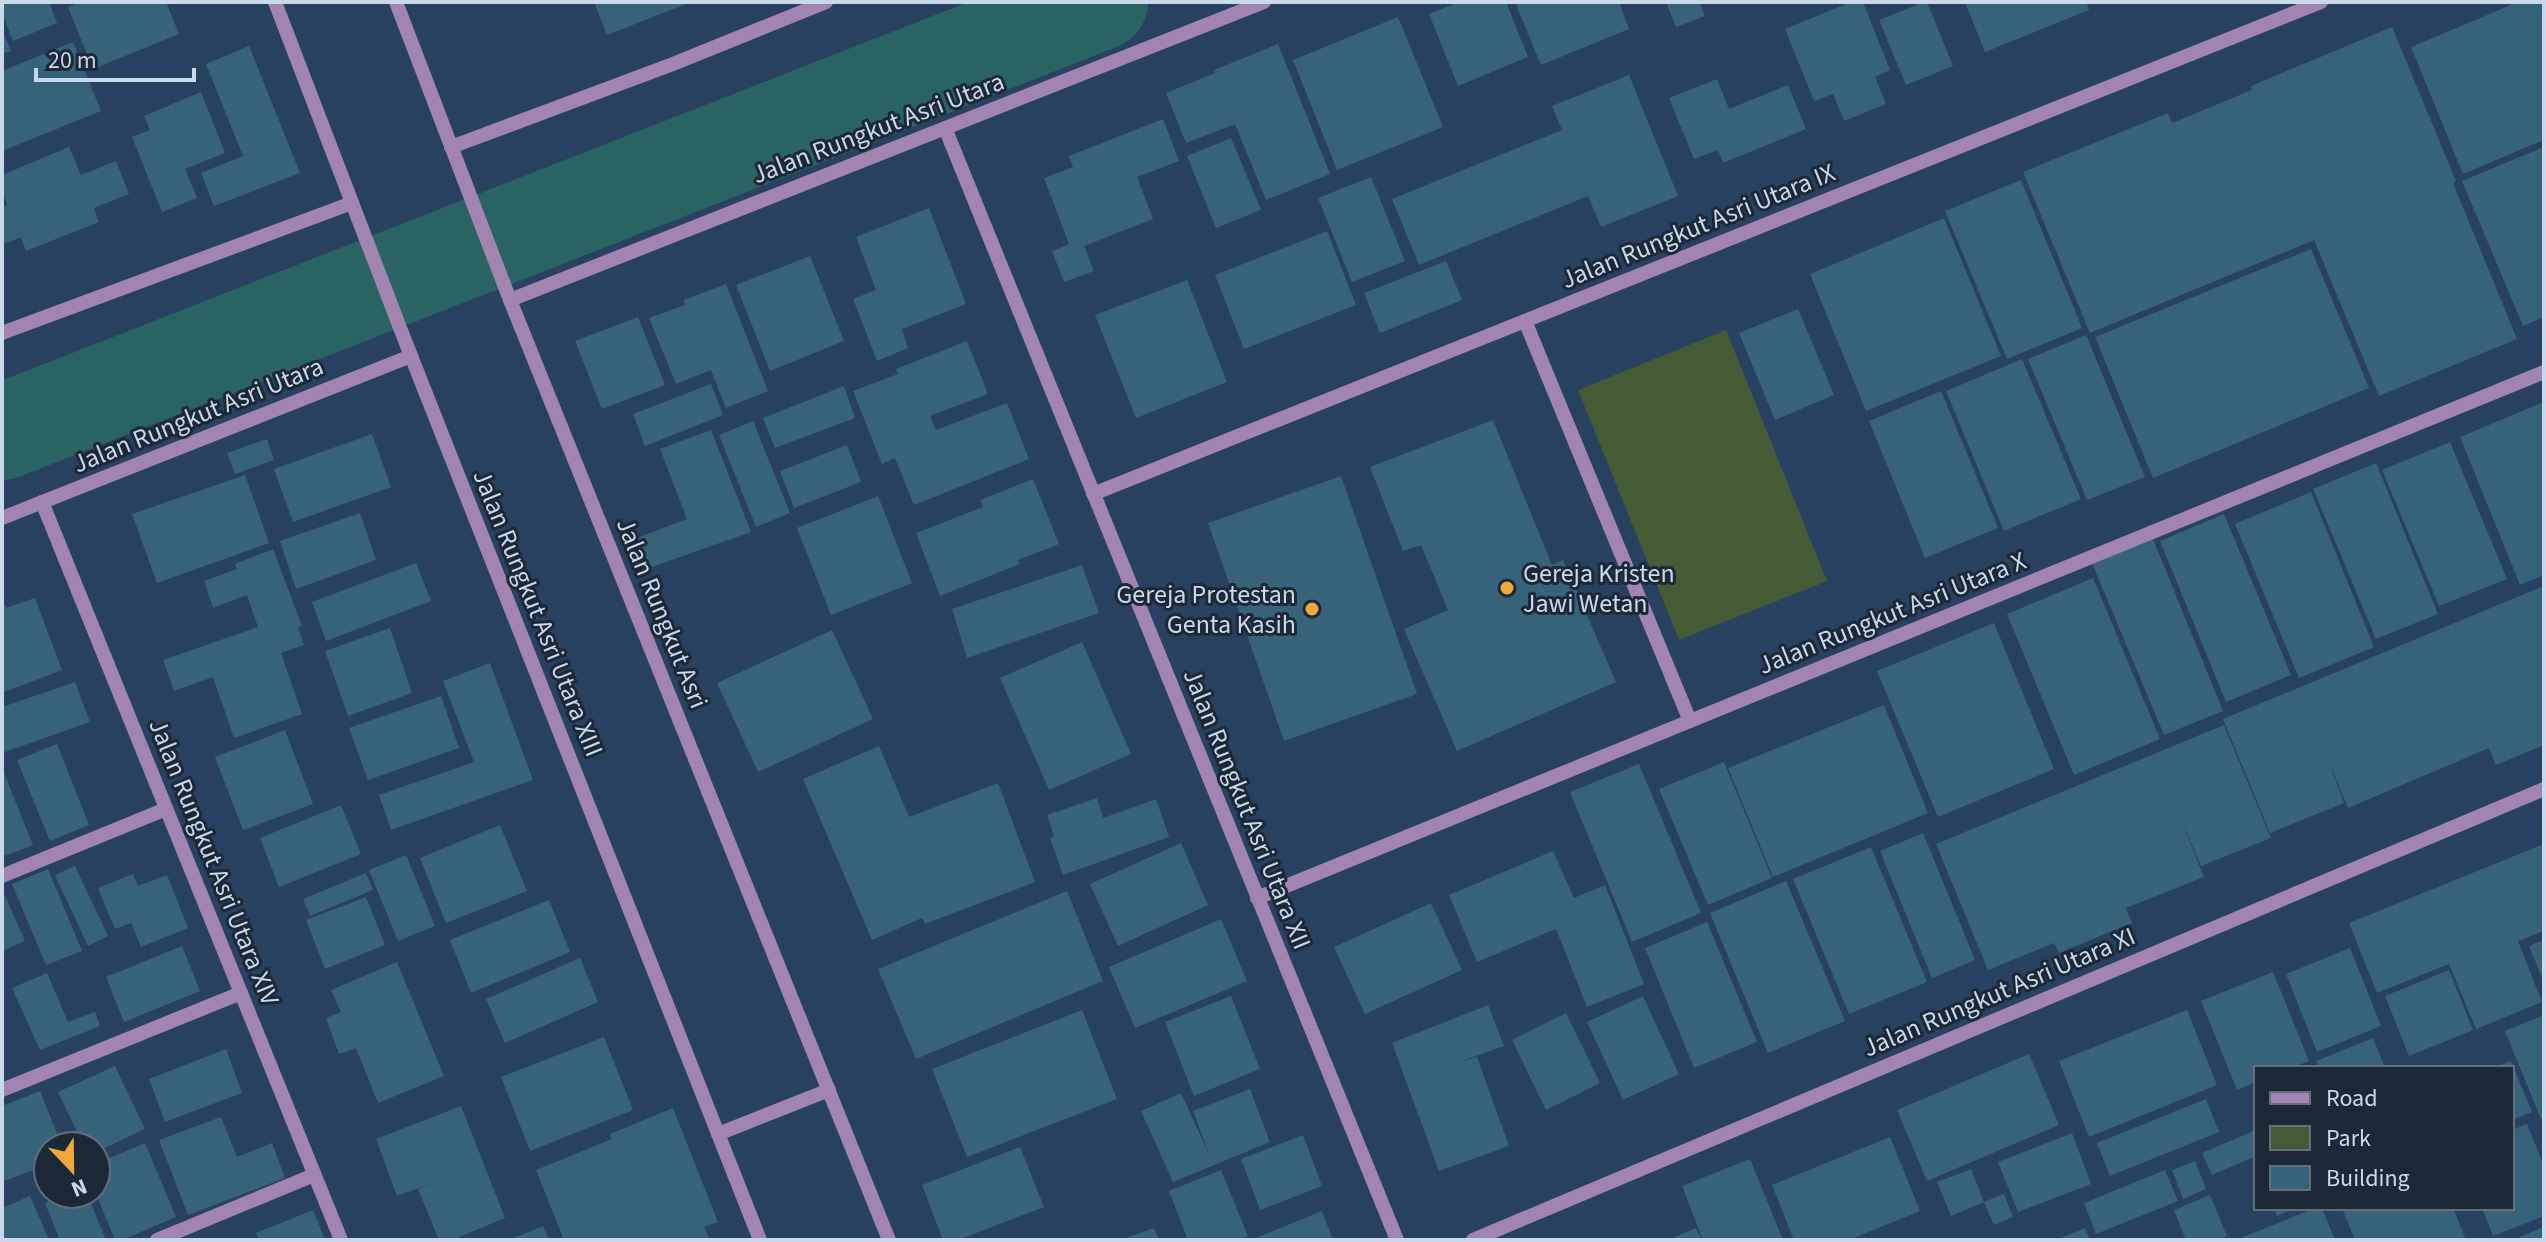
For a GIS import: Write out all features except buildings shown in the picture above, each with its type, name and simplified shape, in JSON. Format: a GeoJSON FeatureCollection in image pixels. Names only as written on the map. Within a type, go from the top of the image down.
{"type":"FeatureCollection","features":[{"type":"Feature","properties":{"kind":"street","name":"Jalan Rungkut Asri Utara XIII"},"geometry":{"type":"LineString","coordinates":[[275,2],[411,356],[760,1240]]}},
{"type":"Feature","properties":{"kind":"street","name":"Jalan Rungkut Asri"},"geometry":{"type":"LineString","coordinates":[[396,2],[510,300],[889,1240]]}},
{"type":"Feature","properties":{"kind":"street"},"geometry":{"type":"LineString","coordinates":[[451,147],[673,64],[826,2]]}},
{"type":"Feature","properties":{"kind":"street","name":"Jalan Rungkut Asri Utara"},"geometry":{"type":"LineString","coordinates":[[510,300],[1264,2]]}},
{"type":"Feature","properties":{"kind":"street","name":"Jalan Rungkut Asri Utara IX"},"geometry":{"type":"LineString","coordinates":[[1093,494],[2321,2]]}},
{"type":"Feature","properties":{"kind":"street","name":"Jalan Rungkut Asri Utara XII"},"geometry":{"type":"LineString","coordinates":[[945,128],[1397,1240]]}},
{"type":"Feature","properties":{"kind":"street"},"geometry":{"type":"LineString","coordinates":[[2,333],[352,203]]}},
{"type":"Feature","properties":{"kind":"street"},"geometry":{"type":"LineString","coordinates":[[1525,321],[1690,721]]}},
{"type":"Feature","properties":{"kind":"street","name":"Jalan Rungkut Asri Utara"},"geometry":{"type":"LineString","coordinates":[[2,518],[411,356]]}},
{"type":"Feature","properties":{"kind":"street","name":"Jalan Rungkut Asri Utara X"},"geometry":{"type":"LineString","coordinates":[[1257,898],[2544,372]]}},
{"type":"Feature","properties":{"kind":"street","name":"Jalan Rungkut Asri Utara XIV"},"geometry":{"type":"LineString","coordinates":[[42,502],[341,1240]]}},
{"type":"Feature","properties":{"kind":"street","name":"Jalan Rungkut Asri Utara XI"},"geometry":{"type":"LineString","coordinates":[[1473,1240],[2544,789]]}},
{"type":"Feature","properties":{"kind":"street"},"geometry":{"type":"LineString","coordinates":[[2,876],[166,809]]}},
{"type":"Feature","properties":{"kind":"street"},"geometry":{"type":"LineString","coordinates":[[2,1090],[241,993]]}},
{"type":"Feature","properties":{"kind":"street"},"geometry":{"type":"LineString","coordinates":[[718,1134],[829,1090]]}},
{"type":"Feature","properties":{"kind":"street"},"geometry":{"type":"LineString","coordinates":[[157,1240],[314,1175]]}},
{"type":"Feature","properties":{"kind":"green space"},"geometry":{"type":"Polygon","coordinates":[[[1726,330],[1827,581],[1679,640],[1578,390],[1726,330]]]}},
{"type":"Feature","properties":{"kind":"waterway"},"geometry":{"type":"LineString","coordinates":[[2,432],[1100,2]]}},
{"type":"Feature","properties":{"kind":"place","name":"Gereja Kristen Jawi Wetan"},"geometry":{"type":"Point","coordinates":[1507,588]}},
{"type":"Feature","properties":{"kind":"place","name":"Gereja Protestan Genta Kasih"},"geometry":{"type":"Point","coordinates":[1312,609]}}]}
